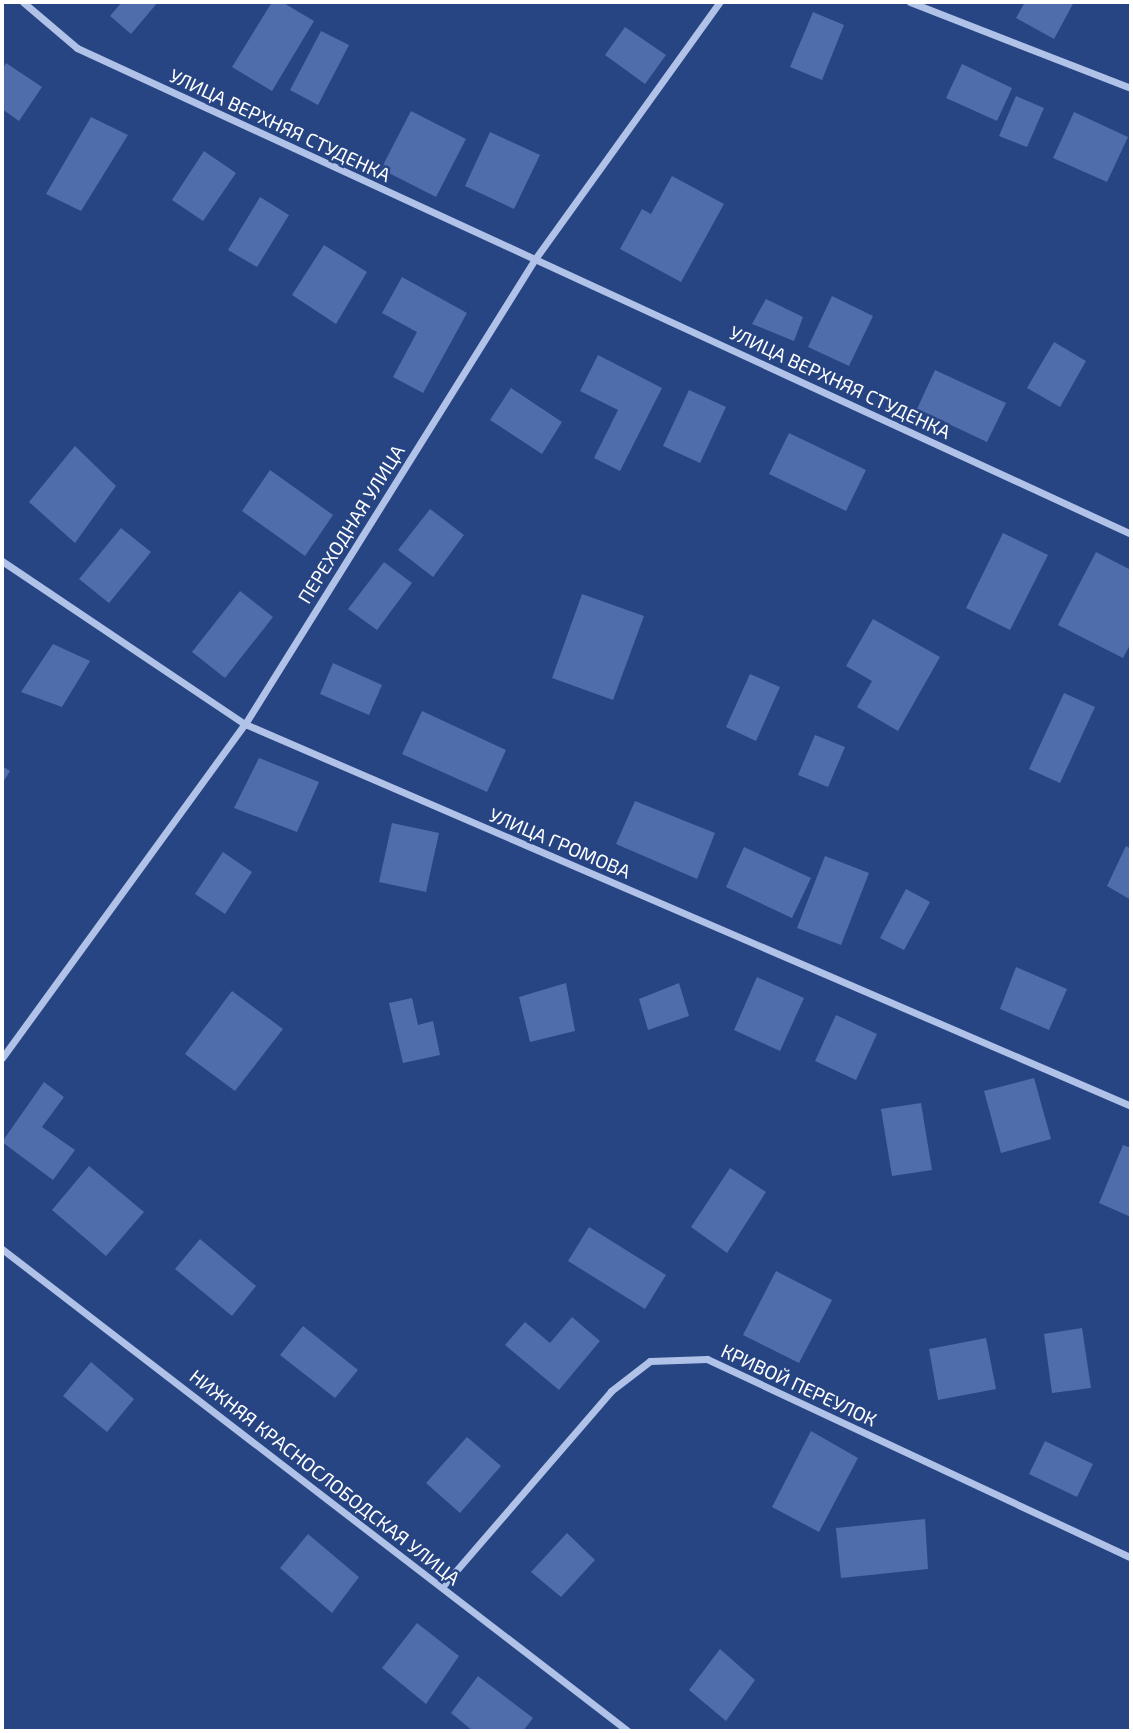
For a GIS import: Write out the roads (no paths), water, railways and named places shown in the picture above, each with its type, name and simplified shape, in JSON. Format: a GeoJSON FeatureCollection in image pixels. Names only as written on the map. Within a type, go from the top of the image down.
{"type":"FeatureCollection","features":[{"type":"Feature","properties":{"kind":"street","name":"УЛИЦА ВЕРХНЯЯ СТУДЕНКА"},"geometry":{"type":"LineString","coordinates":[[23,2],[78,48],[535,259]]}},
{"type":"Feature","properties":{"kind":"street","name":"ПЕРЕХОДНАЯ УЛИЦА"},"geometry":{"type":"LineString","coordinates":[[2,1058],[245,724],[535,259],[720,2]]}},
{"type":"Feature","properties":{"kind":"street"},"geometry":{"type":"LineString","coordinates":[[910,2],[1131,88]]}},
{"type":"Feature","properties":{"kind":"street","name":"УЛИЦА ВЕРХНЯЯ CТУДЕНКА"},"geometry":{"type":"LineString","coordinates":[[535,259],[1131,534]]}},
{"type":"Feature","properties":{"kind":"street","name":"УЛИЦА ГРОМОВА"},"geometry":{"type":"LineString","coordinates":[[2,561],[245,724],[1131,1106]]}},
{"type":"Feature","properties":{"kind":"street","name":"НИЖНЯЯ КРАСНОСЛОБОДСКАЯ УЛИЦА"},"geometry":{"type":"LineString","coordinates":[[2,1249],[628,1731]]}},
{"type":"Feature","properties":{"kind":"street","name":"КРИВОЙ ПЕРЕУЛОК"},"geometry":{"type":"LineString","coordinates":[[442,1587],[611,1391],[650,1361],[707,1359],[1131,1558]]}}]}
